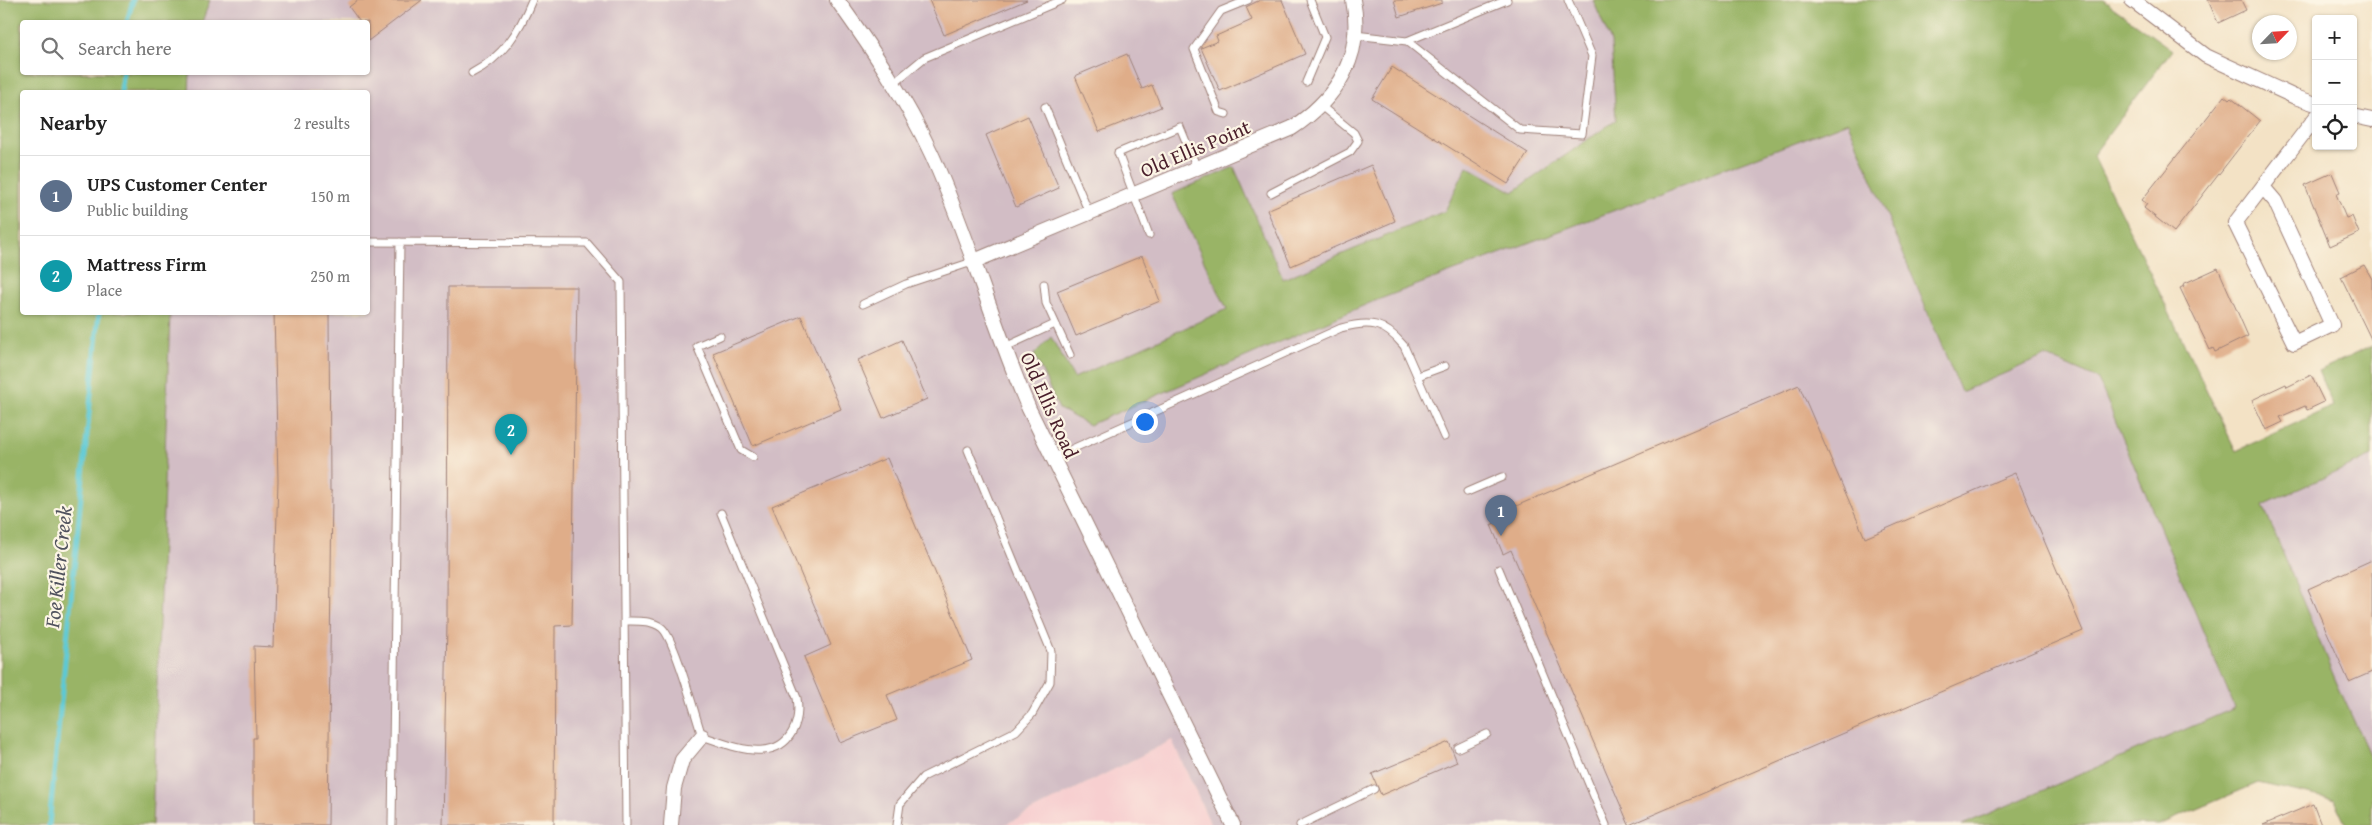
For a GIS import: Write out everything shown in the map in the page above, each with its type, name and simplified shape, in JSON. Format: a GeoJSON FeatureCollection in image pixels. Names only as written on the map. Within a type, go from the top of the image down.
{"type":"FeatureCollection","features":[{"type":"Feature","properties":{"kind":"street","name":"Old Ellis Road"},"geometry":{"type":"LineString","coordinates":[[837,0],[895,82],[932,156],[1004,348],[1052,458],[1233,825]]}},
{"type":"Feature","properties":{"kind":"street","name":"Old Ellis Point"},"geometry":{"type":"LineString","coordinates":[[972,262],[1292,128],[1321,106],[1342,78],[1355,35],[1354,0]]}},
{"type":"Feature","properties":{"kind":"street"},"geometry":{"type":"LineString","coordinates":[[2132,0],[2206,56],[2295,97],[2312,103]]}},
{"type":"Feature","properties":{"kind":"street"},"geometry":{"type":"LineString","coordinates":[[2357,117],[2372,120]]}},
{"type":"Feature","properties":{"kind":"street"},"geometry":{"type":"LineString","coordinates":[[2263,187],[2275,201],[2332,324],[2294,343],[2235,223],[2312,122]]}},
{"type":"Feature","properties":{"kind":"street"},"geometry":{"type":"LineString","coordinates":[[671,825],[674,788],[682,760],[702,736]]}},
{"type":"Feature","properties":{"kind":"lane"},"geometry":{"type":"LineString","coordinates":[[472,73],[487,65],[510,44],[523,23],[532,0]]}},
{"type":"Feature","properties":{"kind":"lane"},"geometry":{"type":"LineString","coordinates":[[895,82],[924,58],[1062,0]]}},
{"type":"Feature","properties":{"kind":"lane"},"geometry":{"type":"LineString","coordinates":[[1226,114],[1219,112],[1194,49],[1221,11],[1248,0]]}},
{"type":"Feature","properties":{"kind":"lane"},"geometry":{"type":"LineString","coordinates":[[1306,82],[1325,38],[1310,0]]}},
{"type":"Feature","properties":{"kind":"lane"},"geometry":{"type":"LineString","coordinates":[[1355,35],[1407,40],[1508,0]]}},
{"type":"Feature","properties":{"kind":"lane"},"geometry":{"type":"LineString","coordinates":[[1407,40],[1520,130],[1582,134],[1592,56],[1568,0]]}},
{"type":"Feature","properties":{"kind":"lane"},"geometry":{"type":"LineString","coordinates":[[1271,193],[1350,152],[1358,141],[1354,133],[1321,106]]}},
{"type":"Feature","properties":{"kind":"lane"},"geometry":{"type":"LineString","coordinates":[[1045,107],[1089,213]]}},
{"type":"Feature","properties":{"kind":"lane"},"geometry":{"type":"LineString","coordinates":[[1149,235],[1118,153],[1180,127],[1197,168]]}},
{"type":"Feature","properties":{"kind":"lane"},"geometry":{"type":"LineString","coordinates":[[370,242],[586,243],[621,282],[626,825]]}},
{"type":"Feature","properties":{"kind":"lane"},"geometry":{"type":"LineString","coordinates":[[392,825],[400,242]]}},
{"type":"Feature","properties":{"kind":"lane"},"geometry":{"type":"LineString","coordinates":[[863,304],[906,284],[972,262]]}},
{"type":"Feature","properties":{"kind":"lane"},"geometry":{"type":"LineString","coordinates":[[1044,284],[1046,303],[1070,356]]}},
{"type":"Feature","properties":{"kind":"lane"},"geometry":{"type":"LineString","coordinates":[[1052,458],[1340,328],[1371,323],[1395,335],[1404,346],[1444,437]]}},
{"type":"Feature","properties":{"kind":"lane"},"geometry":{"type":"LineString","coordinates":[[1004,348],[1055,324]]}},
{"type":"Feature","properties":{"kind":"lane"},"geometry":{"type":"LineString","coordinates":[[720,336],[698,346],[741,450],[753,457]]}},
{"type":"Feature","properties":{"kind":"lane"},"geometry":{"type":"LineString","coordinates":[[1418,376],[1445,366]]}},
{"type":"Feature","properties":{"kind":"lane"},"geometry":{"type":"LineString","coordinates":[[897,825],[900,804],[923,777],[1016,732],[1032,714],[1050,682],[1051,651],[968,450]]}},
{"type":"Feature","properties":{"kind":"lane"},"geometry":{"type":"LineString","coordinates":[[1467,492],[1502,477]]}},
{"type":"Feature","properties":{"kind":"lane"},"geometry":{"type":"LineString","coordinates":[[625,621],[647,622],[660,627],[668,634],[702,736],[737,747],[763,750],[780,745],[789,738],[796,726],[800,712],[797,698],[721,513]]}},
{"type":"Feature","properties":{"kind":"lane"},"geometry":{"type":"LineString","coordinates":[[1499,568],[1606,825]]}},
{"type":"Feature","properties":{"kind":"lane"},"geometry":{"type":"LineString","coordinates":[[1458,748],[1488,734]]}},
{"type":"Feature","properties":{"kind":"lane"},"geometry":{"type":"LineString","coordinates":[[1300,825],[1374,789]]}},
{"type":"Feature","properties":{"kind":"shaded area"},"geometry":{"type":"Polygon","coordinates":[[[210,0],[2016,0],[2242,504],[2372,445],[2372,806],[2334,723],[2110,825],[1211,825],[1172,740],[1004,825],[152,825],[170,315],[370,315],[370,90],[189,90],[190,75],[370,75],[370,20],[203,20],[210,0]]]}},
{"type":"Feature","properties":{"kind":"shaded area"},"geometry":{"type":"Polygon","coordinates":[[[1172,740],[1211,825],[1004,825],[1172,740]]]}},
{"type":"Feature","properties":{"kind":"green space"},"geometry":{"type":"Polygon","coordinates":[[[0,0],[210,0],[203,20],[20,20],[20,75],[190,75],[189,90],[20,90],[20,315],[170,315],[152,825],[0,825],[0,0]]]}},
{"type":"Feature","properties":{"kind":"green space"},"geometry":{"type":"Polygon","coordinates":[[[1593,0],[2103,0],[2172,50],[2093,155],[2236,451],[2333,406],[2318,371],[2372,346],[2372,456],[2263,505],[2335,679],[2372,761],[2372,825],[2347,825],[2335,800],[2258,783],[2159,825],[1962,825],[2235,708],[2098,379],[2045,356],[1961,392],[1848,122],[1372,302],[1089,425],[1059,409],[1034,354],[1051,337],[1074,378],[1227,309],[1172,194],[1234,167],[1283,279],[1445,211],[1467,166],[1513,192],[1616,120],[1611,42],[1593,0]]]}},
{"type":"Feature","properties":{"kind":"building"},"geometry":{"type":"Polygon","coordinates":[[[358,0],[422,0],[370,39],[370,20],[359,20],[349,7],[358,0]]]}},
{"type":"Feature","properties":{"kind":"building"},"geometry":{"type":"Polygon","coordinates":[[[929,0],[1027,0],[944,35],[929,0]]]}},
{"type":"Feature","properties":{"kind":"building"},"geometry":{"type":"Polygon","coordinates":[[[1260,0],[1282,0],[1305,54],[1220,91],[1201,48],[1218,41],[1216,36],[1252,20],[1246,7],[1260,0]]]}},
{"type":"Feature","properties":{"kind":"building"},"geometry":{"type":"Polygon","coordinates":[[[1394,0],[1442,0],[1442,3],[1399,17],[1394,0]]]}},
{"type":"Feature","properties":{"kind":"building"},"geometry":{"type":"Polygon","coordinates":[[[2208,0],[2241,0],[2246,10],[2218,23],[2208,0]]]}},
{"type":"Feature","properties":{"kind":"building"},"geometry":{"type":"Polygon","coordinates":[[[1127,54],[1142,89],[1152,85],[1161,107],[1099,132],[1075,76],[1127,54]]]}},
{"type":"Feature","properties":{"kind":"building"},"geometry":{"type":"Polygon","coordinates":[[[1392,67],[1528,153],[1508,184],[1372,99],[1392,67]]]}},
{"type":"Feature","properties":{"kind":"building"},"geometry":{"type":"Polygon","coordinates":[[[2224,96],[2229,100],[2231,98],[2260,121],[2174,232],[2144,208],[2147,204],[2142,200],[2224,96]]]}},
{"type":"Feature","properties":{"kind":"building"},"geometry":{"type":"Polygon","coordinates":[[[1028,116],[1059,188],[1016,207],[986,135],[1028,116]]]}},
{"type":"Feature","properties":{"kind":"building"},"geometry":{"type":"Polygon","coordinates":[[[1371,165],[1395,221],[1291,266],[1267,210],[1371,165]]]}},
{"type":"Feature","properties":{"kind":"building"},"geometry":{"type":"Polygon","coordinates":[[[2332,173],[2340,192],[2336,194],[2346,218],[2352,216],[2359,233],[2330,246],[2305,185],[2332,173]]]}},
{"type":"Feature","properties":{"kind":"building"},"geometry":{"type":"Polygon","coordinates":[[[1142,256],[1160,301],[1076,336],[1057,291],[1142,256]]]}},
{"type":"Feature","properties":{"kind":"building"},"geometry":{"type":"Polygon","coordinates":[[[2364,265],[2372,279],[2372,341],[2341,277],[2364,265]]]}},
{"type":"Feature","properties":{"kind":"building"},"geometry":{"type":"Polygon","coordinates":[[[2218,268],[2248,336],[2215,352],[2213,348],[2210,350],[2180,288],[2184,286],[2183,284],[2218,268]]]}},
{"type":"Feature","properties":{"kind":"building"},"geometry":{"type":"Polygon","coordinates":[[[448,287],[577,287],[572,625],[555,626],[554,825],[443,825],[447,623],[448,287]]]}},
{"type":"Feature","properties":{"kind":"building"},"geometry":{"type":"Polygon","coordinates":[[[274,315],[329,315],[330,491],[332,491],[328,825],[253,825],[253,738],[256,738],[254,646],[273,647],[278,480],[274,315]]]}},
{"type":"Feature","properties":{"kind":"building"},"geometry":{"type":"Polygon","coordinates":[[[801,316],[841,409],[753,446],[713,353],[801,316]]]}},
{"type":"Feature","properties":{"kind":"building"},"geometry":{"type":"Polygon","coordinates":[[[902,340],[927,399],[883,418],[858,360],[902,340]]]}},
{"type":"Feature","properties":{"kind":"building"},"geometry":{"type":"Polygon","coordinates":[[[2311,375],[2324,402],[2307,410],[2305,406],[2280,417],[2283,422],[2266,430],[2252,400],[2286,384],[2287,387],[2311,375]]]}},
{"type":"Feature","properties":{"kind":"building"},"geometry":{"type":"Polygon","coordinates":[[[1799,385],[1865,538],[2015,473],[2083,631],[1629,825],[1511,550],[1503,554],[1491,525],[1498,521],[1495,515],[1799,385]]]}},
{"type":"Feature","properties":{"kind":"building"},"geometry":{"type":"Polygon","coordinates":[[[887,458],[972,660],[887,695],[897,720],[840,743],[804,657],[831,645],[772,506],[887,458]]]}},
{"type":"Feature","properties":{"kind":"building"},"geometry":{"type":"Polygon","coordinates":[[[2372,560],[2372,672],[2349,682],[2308,589],[2372,560]]]}},
{"type":"Feature","properties":{"kind":"building"},"geometry":{"type":"Polygon","coordinates":[[[1449,742],[1457,762],[1381,795],[1372,774],[1449,742]]]}},
{"type":"Feature","properties":{"kind":"building"},"geometry":{"type":"Polygon","coordinates":[[[2313,804],[2321,825],[2263,825],[2313,804]]]}},
{"type":"Feature","properties":{"kind":"waterway","name":"Foe Killer Creek"},"geometry":{"type":"LineString","coordinates":[[128,20],[133,0]]}},
{"type":"Feature","properties":{"kind":"waterway","name":"Foe Killer Creek"},"geometry":{"type":"LineString","coordinates":[[121,90],[123,75]]}},
{"type":"Feature","properties":{"kind":"waterway","name":"Foe Killer Creek"},"geometry":{"type":"LineString","coordinates":[[49,825],[99,315]]}},
{"type":"Feature","properties":{"kind":"place","name":"Mattress Firm"},"geometry":{"type":"Point","coordinates":[511,455]}},
{"type":"Feature","properties":{"kind":"place","name":"UPS Customer Center"},"geometry":{"type":"Point","coordinates":[1501,536]}}]}
